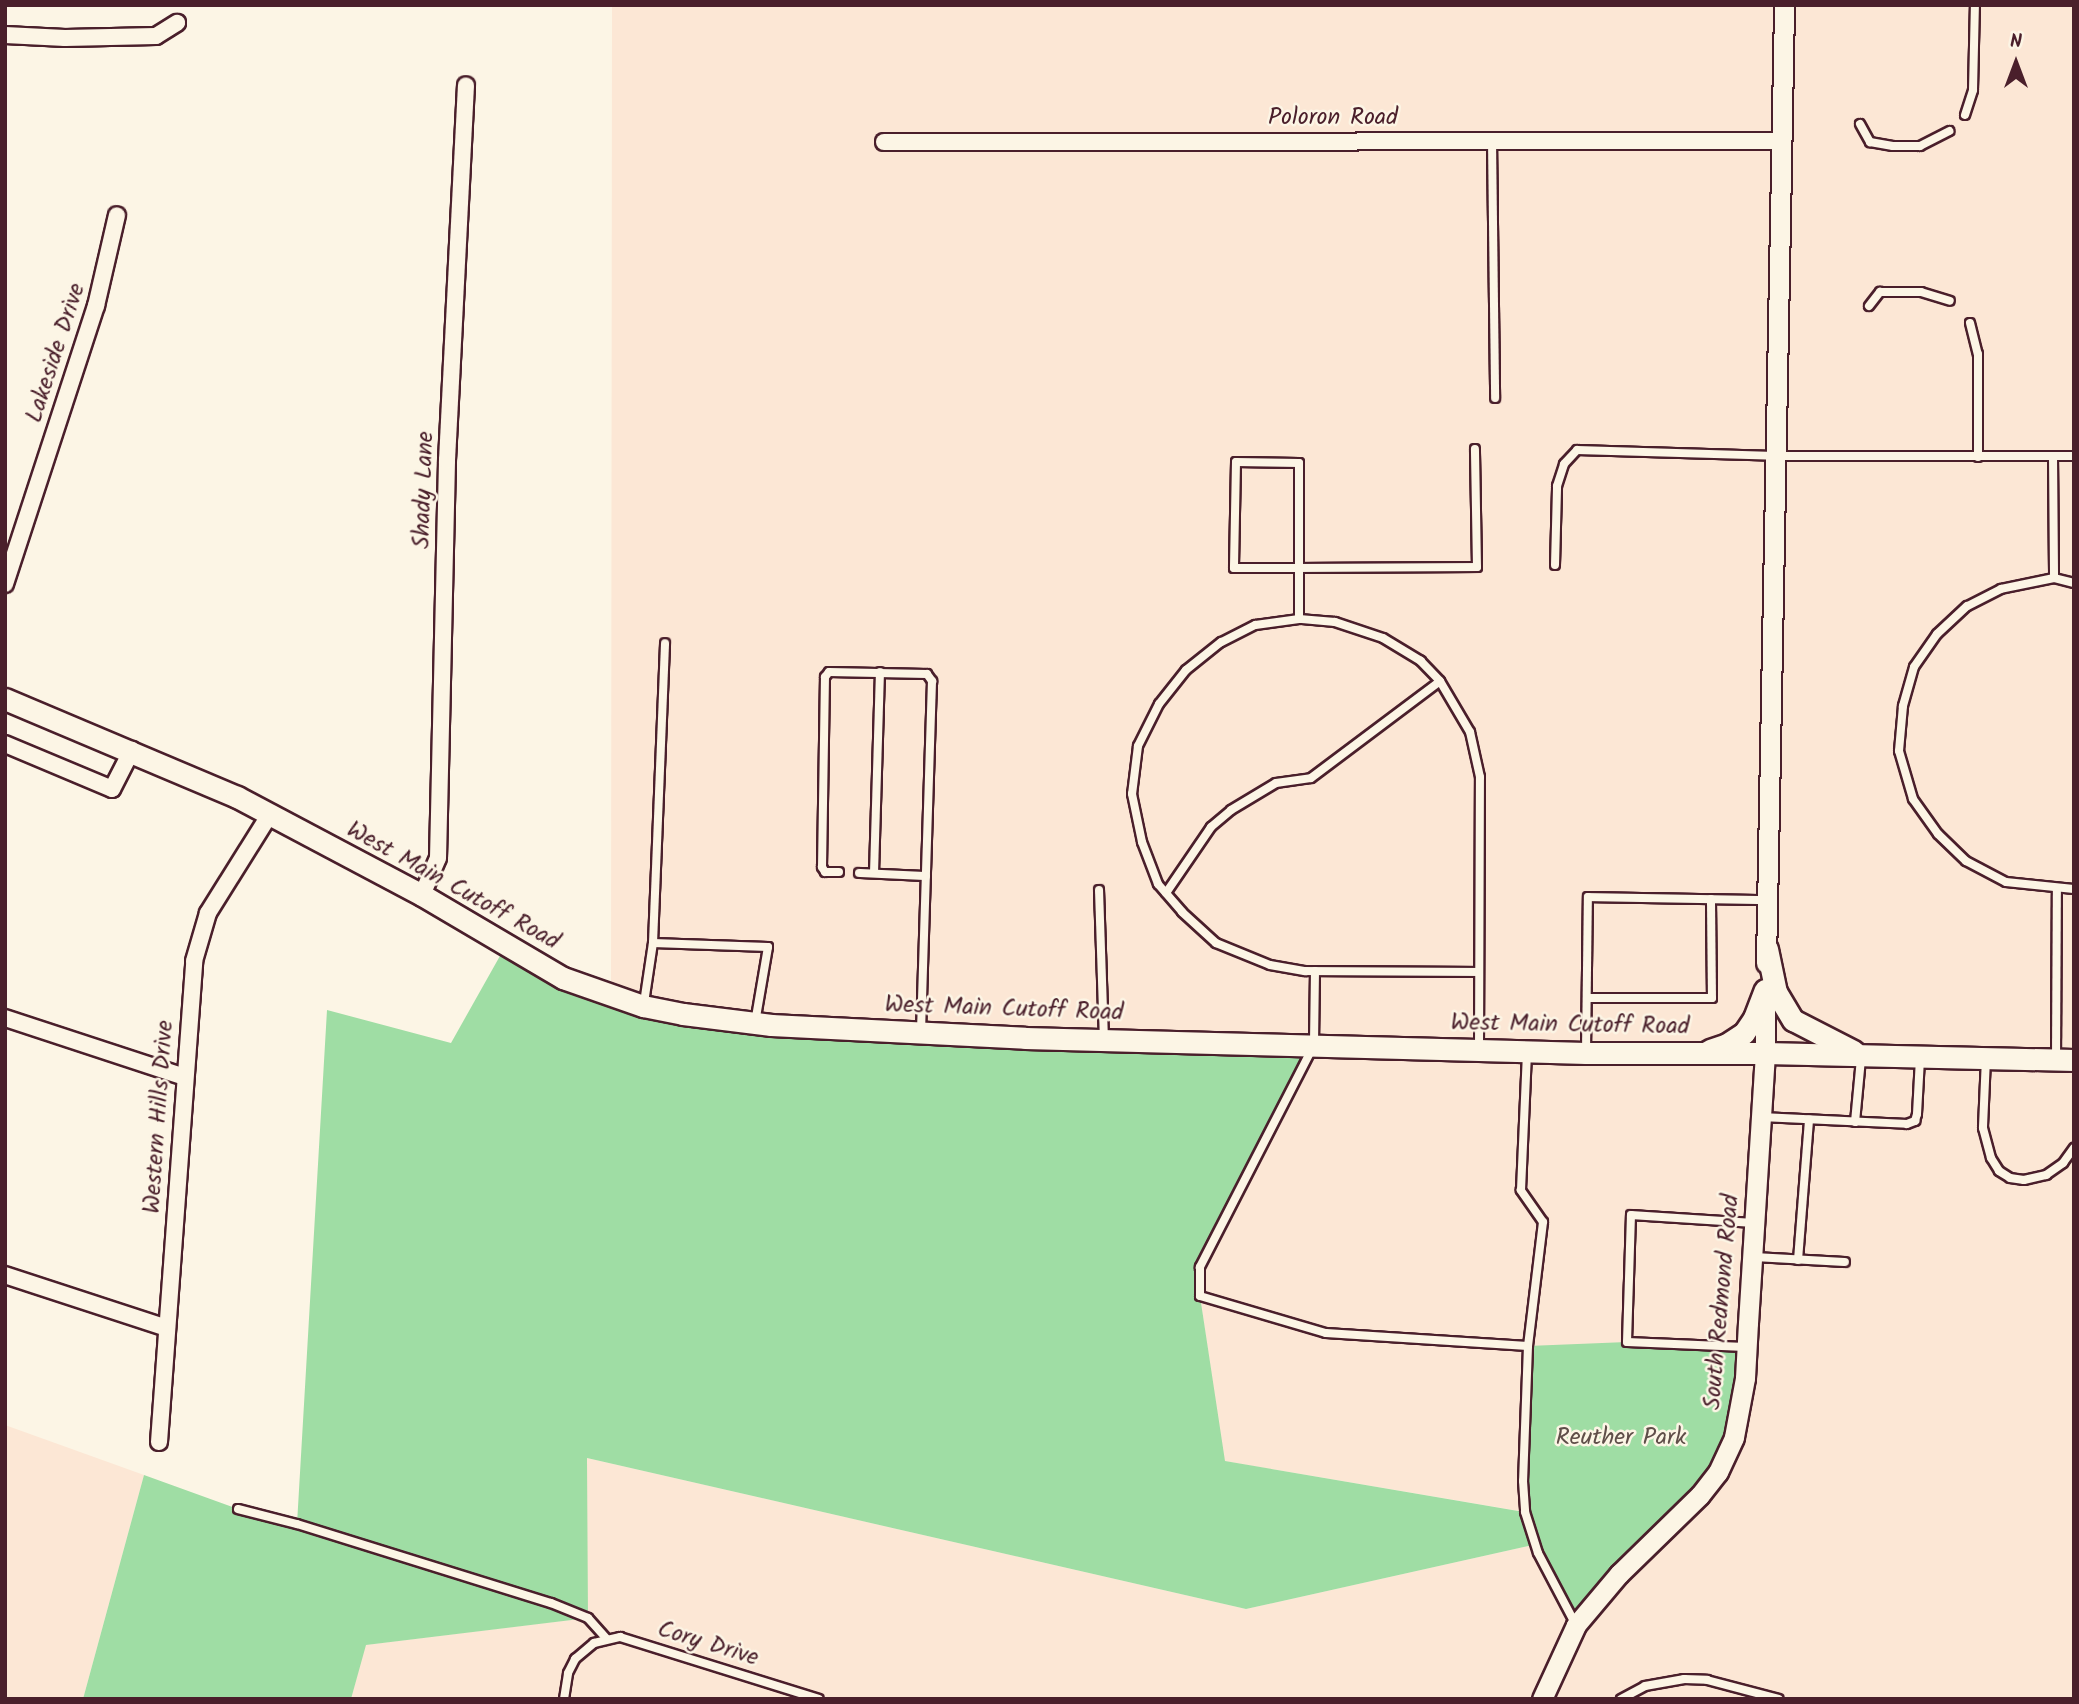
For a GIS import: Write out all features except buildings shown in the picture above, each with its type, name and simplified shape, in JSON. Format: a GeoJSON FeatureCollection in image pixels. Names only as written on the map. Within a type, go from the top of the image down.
{"type":"FeatureCollection","features":[{"type":"Feature","properties":{"kind":"main road","name":"West Main Cutoff Road"},"geometry":{"type":"LineString","coordinates":[[5,699],[132,750],[270,814],[422,895],[563,978],[643,1006],[755,1023],[1104,1040],[1586,1053],[1765,1053],[2065,1060]]}},
{"type":"Feature","properties":{"kind":"main road"},"geometry":{"type":"LineString","coordinates":[[1767,949],[1776,992],[1793,1020],[1861,1055]]}},
{"type":"Feature","properties":{"kind":"main road"},"geometry":{"type":"LineString","coordinates":[[1698,1055],[1727,1044],[1744,1032],[1754,1018],[1765,990]]}},
{"type":"Feature","properties":{"kind":"street","name":"South Redmond Road"},"geometry":{"type":"LineString","coordinates":[[1542,1699],[1576,1625],[1619,1574],[1700,1495],[1718,1472],[1734,1437],[1747,1347],[1765,1053],[1784,5]]}},
{"type":"Feature","properties":{"kind":"street"},"geometry":{"type":"LineString","coordinates":[[5,35],[65,38],[156,36],[177,23]]}},
{"type":"Feature","properties":{"kind":"street","name":"Shady Lane"},"geometry":{"type":"LineString","coordinates":[[422,895],[438,858],[447,460],[466,85]]}},
{"type":"Feature","properties":{"kind":"street","name":"Poloron Road"},"geometry":{"type":"LineString","coordinates":[[884,142],[1782,141]]}},
{"type":"Feature","properties":{"kind":"street","name":"Lakeside Drive"},"geometry":{"type":"LineString","coordinates":[[5,584],[96,306],[117,215]]}},
{"type":"Feature","properties":{"kind":"street"},"geometry":{"type":"LineString","coordinates":[[5,744],[112,789],[132,750]]}},
{"type":"Feature","properties":{"kind":"street","name":"Western Hills Drive"},"geometry":{"type":"LineString","coordinates":[[159,1441],[194,961],[208,913],[270,814]]}},
{"type":"Feature","properties":{"kind":"street"},"geometry":{"type":"LineString","coordinates":[[5,1018],[184,1077]]}},
{"type":"Feature","properties":{"kind":"street"},"geometry":{"type":"LineString","coordinates":[[5,1275],[167,1328]]}},
{"type":"Feature","properties":{"kind":"lane"},"geometry":{"type":"LineString","coordinates":[[1965,115],[1973,90],[1975,5]]}},
{"type":"Feature","properties":{"kind":"lane"},"geometry":{"type":"LineString","coordinates":[[1860,124],[1870,142],[1893,146],[1920,146],[1950,131]]}},
{"type":"Feature","properties":{"kind":"lane"},"geometry":{"type":"LineString","coordinates":[[1492,141],[1495,398]]}},
{"type":"Feature","properties":{"kind":"lane"},"geometry":{"type":"LineString","coordinates":[[1869,306],[1880,292],[1921,292],[1950,301]]}},
{"type":"Feature","properties":{"kind":"lane"},"geometry":{"type":"LineString","coordinates":[[1970,323],[1978,354],[1978,457]]}},
{"type":"Feature","properties":{"kind":"lane"},"geometry":{"type":"LineString","coordinates":[[1298,619],[1298,568],[1299,463],[1236,462],[1234,568],[1298,568],[1477,567],[1475,449]]}},
{"type":"Feature","properties":{"kind":"lane"},"geometry":{"type":"LineString","coordinates":[[1555,565],[1557,486],[1564,464],[1577,450],[1775,456],[2074,456]]}},
{"type":"Feature","properties":{"kind":"lane"},"geometry":{"type":"LineString","coordinates":[[2053,457],[2054,578]]}},
{"type":"Feature","properties":{"kind":"lane"},"geometry":{"type":"LineString","coordinates":[[2074,583],[2054,578],[2001,589],[1967,606],[1937,634],[1914,667],[1903,706],[1899,751],[1913,799],[1938,834],[1966,861],[2006,882],[2057,890],[2074,889]]}},
{"type":"Feature","properties":{"kind":"lane"},"geometry":{"type":"LineString","coordinates":[[1479,972],[1315,971],[1270,965],[1216,943],[1166,893],[1158,884],[1142,842],[1132,794],[1138,746],[1159,704],[1186,670],[1212,649],[1255,625],[1298,619],[1335,622],[1383,638],[1420,661],[1440,681],[1470,732],[1480,777],[1479,1049]]}},
{"type":"Feature","properties":{"kind":"lane"},"geometry":{"type":"LineString","coordinates":[[643,1006],[653,943],[665,643]]}},
{"type":"Feature","properties":{"kind":"lane"},"geometry":{"type":"LineString","coordinates":[[839,872],[825,872],[822,867],[825,677],[829,672],[927,674],[932,681],[920,1032]]}},
{"type":"Feature","properties":{"kind":"lane"},"geometry":{"type":"LineString","coordinates":[[874,873],[880,672]]}},
{"type":"Feature","properties":{"kind":"lane"},"geometry":{"type":"LineString","coordinates":[[1166,893],[1211,827],[1231,810],[1276,783],[1311,778],[1440,681]]}},
{"type":"Feature","properties":{"kind":"lane"},"geometry":{"type":"LineString","coordinates":[[859,873],[926,876]]}},
{"type":"Feature","properties":{"kind":"lane"},"geometry":{"type":"LineString","coordinates":[[2057,890],[2065,1060]]}},
{"type":"Feature","properties":{"kind":"lane"},"geometry":{"type":"LineString","coordinates":[[1099,891],[1104,1040]]}},
{"type":"Feature","properties":{"kind":"lane"},"geometry":{"type":"LineString","coordinates":[[1586,1053],[1588,897],[1768,900]]}},
{"type":"Feature","properties":{"kind":"lane"},"geometry":{"type":"LineString","coordinates":[[1587,998],[1712,998],[1712,899]]}},
{"type":"Feature","properties":{"kind":"lane"},"geometry":{"type":"LineString","coordinates":[[653,943],[768,947],[755,1023]]}},
{"type":"Feature","properties":{"kind":"lane"},"geometry":{"type":"LineString","coordinates":[[1315,971],[1314,1045],[1200,1267],[1200,1296],[1326,1333],[1528,1346]]}},
{"type":"Feature","properties":{"kind":"lane"},"geometry":{"type":"LineString","coordinates":[[1527,1050],[1521,1190],[1543,1222],[1528,1346],[1523,1481],[1525,1512],[1538,1553],[1576,1625]]}},
{"type":"Feature","properties":{"kind":"lane"},"geometry":{"type":"LineString","coordinates":[[1855,1122],[1861,1055]]}},
{"type":"Feature","properties":{"kind":"lane"},"geometry":{"type":"LineString","coordinates":[[1761,1117],[1907,1124],[1914,1121],[1920,1056]]}},
{"type":"Feature","properties":{"kind":"lane"},"geometry":{"type":"LineString","coordinates":[[1986,1058],[1983,1128],[1991,1158],[1999,1171],[2010,1178],[2024,1180],[2046,1175],[2063,1163],[2074,1148]]}},
{"type":"Feature","properties":{"kind":"lane"},"geometry":{"type":"LineString","coordinates":[[1798,1260],[1809,1119]]}},
{"type":"Feature","properties":{"kind":"lane"},"geometry":{"type":"LineString","coordinates":[[1747,1347],[1627,1342],[1631,1215],[1754,1223]]}},
{"type":"Feature","properties":{"kind":"lane"},"geometry":{"type":"LineString","coordinates":[[1752,1256],[1845,1262]]}},
{"type":"Feature","properties":{"kind":"lane"},"geometry":{"type":"LineString","coordinates":[[238,1509],[297,1524],[551,1603],[588,1618],[606,1638],[586,1649],[568,1673],[564,1699]]}},
{"type":"Feature","properties":{"kind":"lane","name":"Cory Drive"},"geometry":{"type":"LineString","coordinates":[[606,1638],[620,1637],[819,1699]]}},
{"type":"Feature","properties":{"kind":"lane"},"geometry":{"type":"LineString","coordinates":[[1620,1699],[1645,1686],[1684,1679],[1707,1680],[1779,1699]]}},
{"type":"Feature","properties":{"kind":"shaded area"},"geometry":{"type":"Polygon","coordinates":[[[612,5],[2074,5],[2074,1699],[351,1699],[365,1645],[587,1618],[587,1458],[1246,1609],[1537,1544],[1525,1512],[1224,1461],[1200,1296],[771,1025],[611,996],[612,5]]]}},
{"type":"Feature","properties":{"kind":"shaded area"},"geometry":{"type":"Polygon","coordinates":[[[5,1425],[144,1475],[83,1699],[5,1699],[5,1425]]]}},
{"type":"Feature","properties":{"kind":"green space","name":"Reuther Park"},"geometry":{"type":"Polygon","coordinates":[[[505,947],[683,1014],[1314,1045],[1200,1267],[1200,1296],[1225,1461],[1524,1512],[1528,1346],[1627,1342],[1747,1347],[1731,1446],[1576,1625],[1537,1544],[1246,1609],[587,1458],[588,1618],[366,1645],[351,1699],[83,1699],[144,1475],[238,1509],[297,1524],[327,1010],[451,1043],[505,947]]]}}]}
